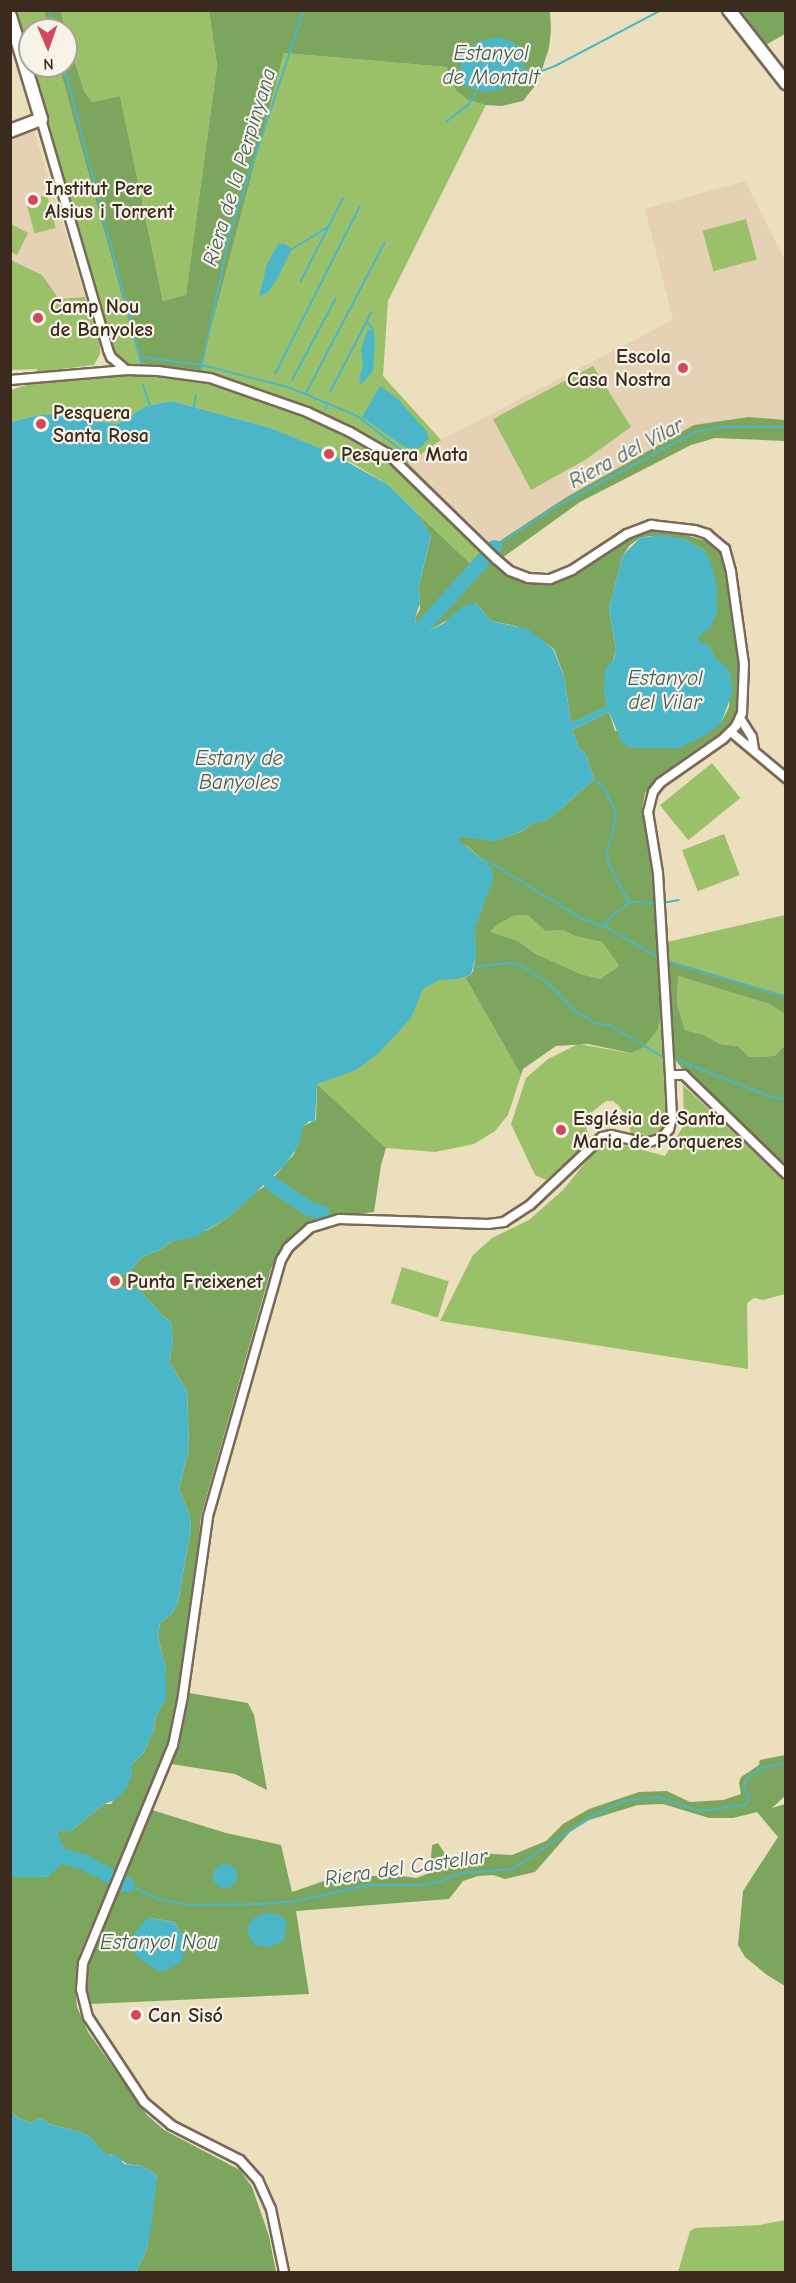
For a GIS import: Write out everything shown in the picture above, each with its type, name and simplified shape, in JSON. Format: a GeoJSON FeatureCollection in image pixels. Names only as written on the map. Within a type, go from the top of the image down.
{"type":"FeatureCollection","features":[{"type":"Feature","properties":{"kind":"main road"},"geometry":{"type":"LineString","coordinates":[[729,10],[786,83]]}},
{"type":"Feature","properties":{"kind":"main road"},"geometry":{"type":"LineString","coordinates":[[10,16],[41,119],[10,131]]}},
{"type":"Feature","properties":{"kind":"street"},"geometry":{"type":"LineString","coordinates":[[41,119],[108,350],[111,357],[127,370]]}},
{"type":"Feature","properties":{"kind":"street"},"geometry":{"type":"LineString","coordinates":[[95,372],[105,360],[108,350]]}},
{"type":"Feature","properties":{"kind":"street"},"geometry":{"type":"LineString","coordinates":[[10,380],[127,370],[210,378],[258,393],[350,432],[402,466],[478,542],[516,575],[536,580],[550,579],[572,570],[627,534],[644,527],[665,525],[707,534],[725,549],[731,572],[744,664],[744,703],[740,718],[731,732],[673,771],[653,792],[648,821],[658,873],[672,1118],[669,1129],[662,1138],[646,1143],[611,1135],[602,1137],[530,1205],[504,1222],[488,1224],[339,1219],[310,1228],[288,1248],[281,1260],[208,1517],[183,1696],[173,1744],[83,1963],[81,1989],[88,2017],[144,2102],[157,2115],[240,2160],[253,2174],[271,2209],[284,2272]]}},
{"type":"Feature","properties":{"kind":"street"},"geometry":{"type":"LineString","coordinates":[[740,718],[752,736],[754,748]]}},
{"type":"Feature","properties":{"kind":"street"},"geometry":{"type":"LineString","coordinates":[[731,732],[747,747],[754,748],[786,778]]}},
{"type":"Feature","properties":{"kind":"street"},"geometry":{"type":"LineString","coordinates":[[670,1075],[684,1075],[786,1174]]}},
{"type":"Feature","properties":{"kind":"shaded area","name":"Institut Pere Alsius i Torrent"},"geometry":{"type":"Polygon","coordinates":[[[34,131],[85,297],[59,299],[42,275],[11,260],[11,140],[34,131]]]}},
{"type":"Feature","properties":{"kind":"shaded area","name":"Escola Casa Nostra"},"geometry":{"type":"Polygon","coordinates":[[[745,181],[785,260],[785,420],[749,417],[565,498],[492,546],[407,462],[441,440],[673,320],[645,209],[745,181]]]}},
{"type":"Feature","properties":{"kind":"green space"},"geometry":{"type":"Polygon","coordinates":[[[12,11],[44,11],[46,18],[18,18],[18,32],[12,11]]]}},
{"type":"Feature","properties":{"kind":"green space"},"geometry":{"type":"Polygon","coordinates":[[[44,11],[61,11],[63,18],[46,18],[44,11]]]}},
{"type":"Feature","properties":{"kind":"green space"},"geometry":{"type":"Polygon","coordinates":[[[61,11],[209,11],[217,65],[186,296],[163,301],[120,96],[92,102],[84,91],[78,70],[78,18],[63,18],[61,11]]]}},
{"type":"Feature","properties":{"kind":"green space"},"geometry":{"type":"Polygon","coordinates":[[[209,11],[550,11],[549,48],[538,82],[523,101],[502,106],[468,100],[456,90],[447,67],[284,53],[200,370],[140,363],[62,78],[78,78],[78,71],[84,91],[92,102],[120,96],[163,301],[186,295],[217,65],[209,11]]]}},
{"type":"Feature","properties":{"kind":"green space"},"geometry":{"type":"Polygon","coordinates":[[[736,11],[785,11],[785,34],[764,46],[736,11]]]}},
{"type":"Feature","properties":{"kind":"green space"},"geometry":{"type":"Polygon","coordinates":[[[284,53],[448,67],[468,100],[486,105],[388,301],[383,376],[441,440],[408,463],[496,551],[473,566],[387,484],[352,463],[271,428],[172,401],[146,406],[118,424],[43,414],[11,422],[11,390],[35,382],[117,374],[31,78],[62,78],[140,363],[200,370],[284,53]]]}},
{"type":"Feature","properties":{"kind":"green space"},"geometry":{"type":"Polygon","coordinates":[[[47,195],[56,228],[35,234],[26,201],[47,195]]]}},
{"type":"Feature","properties":{"kind":"green space"},"geometry":{"type":"Polygon","coordinates":[[[746,219],[757,260],[713,271],[703,231],[746,219]]]}},
{"type":"Feature","properties":{"kind":"green space"},"geometry":{"type":"Polygon","coordinates":[[[11,224],[28,233],[17,255],[11,252],[11,224]]]}},
{"type":"Feature","properties":{"kind":"green space","name":"Camp Nou de Banyoles"},"geometry":{"type":"Polygon","coordinates":[[[11,260],[42,275],[59,299],[85,297],[100,345],[100,354],[94,365],[37,372],[37,369],[11,370],[11,260]]]}},
{"type":"Feature","properties":{"kind":"green space"},"geometry":{"type":"Polygon","coordinates":[[[593,366],[631,427],[585,460],[531,490],[493,419],[593,366]]]}},
{"type":"Feature","properties":{"kind":"green space"},"geometry":{"type":"Polygon","coordinates":[[[749,417],[785,420],[785,441],[715,438],[691,445],[580,502],[495,563],[509,576],[543,584],[569,577],[622,543],[652,530],[671,531],[707,541],[718,548],[727,568],[741,670],[739,704],[732,722],[723,731],[660,775],[645,793],[642,809],[655,887],[661,1011],[658,1029],[644,1047],[631,1053],[588,1044],[556,1046],[523,1069],[521,1075],[465,977],[471,975],[473,971],[476,955],[475,927],[487,895],[492,868],[468,846],[457,842],[457,839],[462,837],[495,841],[524,831],[532,823],[544,821],[555,814],[594,779],[586,755],[579,748],[572,730],[609,712],[615,731],[721,723],[729,707],[731,676],[716,660],[709,646],[697,641],[696,638],[717,613],[717,589],[704,550],[684,539],[650,536],[640,538],[630,545],[623,555],[609,608],[616,650],[604,693],[608,706],[571,723],[564,676],[554,649],[542,641],[516,626],[491,621],[476,603],[427,632],[416,625],[415,618],[420,609],[419,586],[431,536],[416,512],[473,566],[496,551],[492,546],[565,498],[694,425],[749,417]],[[528,915],[513,916],[495,926],[490,932],[518,941],[536,954],[581,974],[600,979],[619,966],[602,942],[575,936],[563,930],[545,931],[528,915]]]}},
{"type":"Feature","properties":{"kind":"green space"},"geometry":{"type":"Polygon","coordinates":[[[712,763],[740,798],[688,840],[660,805],[712,763]]]}},
{"type":"Feature","properties":{"kind":"green space"},"geometry":{"type":"Polygon","coordinates":[[[562,806],[465,977],[521,1075],[508,1115],[495,1131],[474,1144],[435,1152],[386,1148],[317,1084],[450,838],[562,806]]]}},
{"type":"Feature","properties":{"kind":"green space"},"geometry":{"type":"Polygon","coordinates":[[[724,834],[740,875],[698,891],[682,850],[724,834]]]}},
{"type":"Feature","properties":{"kind":"green space"},"geometry":{"type":"Polygon","coordinates":[[[528,915],[545,931],[563,930],[575,936],[602,942],[619,966],[600,979],[581,974],[536,954],[518,941],[490,933],[494,926],[513,916],[528,915]]]}},
{"type":"Feature","properties":{"kind":"green space"},"geometry":{"type":"Polygon","coordinates":[[[785,915],[785,995],[668,960],[667,942],[785,915]]]}},
{"type":"Feature","properties":{"kind":"green space"},"geometry":{"type":"Polygon","coordinates":[[[668,960],[785,995],[785,1014],[769,1004],[678,976],[677,1004],[685,1030],[704,1035],[720,1044],[738,1046],[749,1057],[774,1056],[785,1045],[785,1170],[684,1071],[673,1057],[668,960]]]}},
{"type":"Feature","properties":{"kind":"green space"},"geometry":{"type":"Polygon","coordinates":[[[678,976],[769,1004],[785,1014],[785,1045],[774,1056],[749,1057],[738,1046],[720,1044],[704,1035],[685,1030],[677,1004],[678,976]]]}},
{"type":"Feature","properties":{"kind":"green space"},"geometry":{"type":"Polygon","coordinates":[[[661,1011],[668,1116],[662,1130],[651,1138],[637,1138],[631,1134],[627,1118],[619,1106],[613,1101],[606,1101],[592,1112],[581,1116],[591,1140],[546,1180],[535,1175],[511,1124],[526,1078],[548,1059],[578,1044],[630,1053],[658,1029],[661,1011]]]}},
{"type":"Feature","properties":{"kind":"green space"},"geometry":{"type":"Polygon","coordinates":[[[317,1084],[386,1148],[374,1212],[322,1218],[300,1228],[283,1244],[271,1269],[201,1516],[194,1589],[173,1723],[166,1749],[80,1953],[75,1984],[77,2007],[88,2032],[147,2115],[164,2130],[240,2170],[252,2187],[269,2236],[276,2272],[136,2272],[147,2249],[157,2175],[142,2166],[127,2164],[112,2154],[106,2155],[90,2137],[77,2131],[49,2124],[41,2118],[31,2123],[18,2118],[11,2111],[11,1877],[48,1877],[58,1830],[71,1831],[104,1804],[111,1804],[132,1775],[132,1764],[144,1752],[154,1730],[156,1715],[166,1699],[166,1669],[158,1637],[160,1623],[172,1614],[178,1602],[191,1528],[190,1517],[179,1489],[189,1449],[187,1391],[169,1362],[173,1342],[171,1322],[139,1289],[113,1287],[108,1284],[107,1280],[129,1272],[142,1257],[160,1250],[171,1242],[208,1230],[230,1216],[252,1194],[267,1185],[294,1154],[303,1126],[316,1120],[317,1084]]]}},
{"type":"Feature","properties":{"kind":"green space"},"geometry":{"type":"Polygon","coordinates":[[[683,1085],[785,1182],[785,1294],[763,1300],[754,1298],[747,1303],[748,1369],[440,1321],[473,1255],[492,1238],[529,1220],[564,1189],[600,1144],[606,1140],[665,1156],[684,1125],[683,1085]]]}},
{"type":"Feature","properties":{"kind":"green space"},"geometry":{"type":"Polygon","coordinates":[[[402,1267],[449,1281],[438,1318],[391,1303],[402,1267]]]}},
{"type":"Feature","properties":{"kind":"green space"},"geometry":{"type":"Polygon","coordinates":[[[189,1693],[248,1703],[254,1715],[267,1790],[235,1774],[171,1764],[189,1693]]]}},
{"type":"Feature","properties":{"kind":"green space"},"geometry":{"type":"Polygon","coordinates":[[[785,1755],[785,1796],[772,1808],[785,1804],[785,1986],[745,1957],[738,1945],[743,1891],[778,1837],[757,1812],[733,1818],[709,1818],[663,1804],[638,1805],[589,1820],[570,1832],[535,1872],[505,1879],[493,1875],[478,1876],[463,1881],[449,1899],[296,1911],[309,1994],[89,2004],[86,1989],[91,1953],[152,1810],[226,1833],[281,1845],[292,1892],[327,1880],[351,1877],[396,1875],[416,1878],[430,1873],[432,1845],[438,1843],[450,1862],[478,1853],[512,1855],[546,1841],[563,1824],[589,1809],[639,1792],[667,1791],[690,1802],[723,1800],[741,1794],[739,1783],[741,1777],[759,1765],[760,1760],[785,1755]],[[152,1918],[144,1923],[142,1960],[154,1966],[186,1947],[184,1937],[174,1922],[152,1918]]]}},
{"type":"Feature","properties":{"kind":"green space"},"geometry":{"type":"Polygon","coordinates":[[[785,2220],[785,2272],[678,2272],[690,2231],[695,2228],[760,2225],[785,2220]]]}},
{"type":"Feature","properties":{"kind":"water","name":"Estanyol de Montalt"},"geometry":{"type":"Polygon","coordinates":[[[498,37],[513,42],[518,48],[524,57],[522,72],[501,89],[487,92],[465,86],[460,75],[462,54],[478,42],[498,37]]]}},
{"type":"Feature","properties":{"kind":"water"},"geometry":{"type":"Polygon","coordinates":[[[278,244],[285,244],[292,249],[277,279],[268,292],[259,297],[267,264],[278,244]]]}},
{"type":"Feature","properties":{"kind":"water"},"geometry":{"type":"Polygon","coordinates":[[[373,329],[375,341],[373,371],[361,385],[359,379],[363,366],[361,349],[367,331],[373,329]]]}},
{"type":"Feature","properties":{"kind":"water"},"geometry":{"type":"Polygon","coordinates":[[[380,386],[398,399],[427,432],[429,438],[420,448],[406,448],[362,417],[380,386]]]}},
{"type":"Feature","properties":{"kind":"water","name":"Estany de Banyoles"},"geometry":{"type":"Polygon","coordinates":[[[172,401],[271,428],[331,453],[387,484],[416,512],[431,535],[419,586],[420,603],[415,618],[416,625],[427,632],[444,623],[461,607],[476,603],[491,621],[528,629],[553,649],[564,676],[571,723],[607,706],[604,693],[605,668],[614,659],[616,650],[609,608],[623,555],[640,538],[660,535],[684,539],[704,550],[711,563],[717,589],[717,613],[710,628],[696,638],[709,646],[717,660],[727,667],[731,676],[732,694],[721,723],[704,736],[679,748],[630,748],[622,743],[609,712],[572,730],[579,748],[586,755],[594,779],[555,814],[544,821],[532,823],[524,830],[495,841],[462,837],[457,839],[492,868],[493,880],[475,927],[476,955],[471,975],[439,980],[423,989],[411,1018],[379,1053],[356,1070],[317,1084],[315,1122],[310,1121],[303,1126],[299,1145],[284,1166],[230,1216],[197,1236],[171,1242],[160,1250],[142,1257],[129,1272],[107,1280],[108,1284],[113,1287],[139,1289],[171,1322],[173,1342],[169,1362],[187,1391],[189,1449],[179,1489],[190,1517],[191,1528],[178,1602],[172,1614],[160,1623],[158,1637],[166,1669],[166,1699],[156,1715],[154,1730],[144,1752],[132,1764],[132,1775],[125,1790],[116,1800],[104,1804],[71,1831],[57,1832],[65,1849],[60,1866],[47,1877],[11,1877],[11,422],[43,414],[118,424],[146,406],[172,401]]]}},
{"type":"Feature","properties":{"kind":"water"},"geometry":{"type":"Polygon","coordinates":[[[225,1864],[234,1867],[237,1876],[234,1885],[225,1888],[216,1885],[213,1876],[216,1867],[225,1864]]]}},
{"type":"Feature","properties":{"kind":"water"},"geometry":{"type":"Polygon","coordinates":[[[272,1913],[282,1916],[287,1922],[284,1941],[270,1947],[255,1945],[248,1934],[249,1925],[261,1914],[272,1913]]]}},
{"type":"Feature","properties":{"kind":"water","name":"Estanyol Nou"},"geometry":{"type":"Polygon","coordinates":[[[147,1919],[174,1922],[184,1937],[186,1947],[181,1962],[167,1971],[158,1971],[136,1956],[130,1945],[135,1932],[147,1919]]]}},
{"type":"Feature","properties":{"kind":"water"},"geometry":{"type":"Polygon","coordinates":[[[11,2111],[18,2118],[31,2123],[41,2118],[49,2124],[77,2131],[90,2137],[106,2154],[117,2155],[124,2164],[142,2166],[157,2175],[147,2249],[136,2272],[11,2272],[11,2111]]]}},
{"type":"Feature","properties":{"kind":"waterway"},"geometry":{"type":"LineString","coordinates":[[49,10],[51,18]]}},
{"type":"Feature","properties":{"kind":"waterway","name":"Riera de la Perpinyana"},"geometry":{"type":"LineString","coordinates":[[201,369],[231,229],[304,10]]}},
{"type":"Feature","properties":{"kind":"waterway"},"geometry":{"type":"LineString","coordinates":[[523,69],[534,74],[555,66],[661,10]]}},
{"type":"Feature","properties":{"kind":"waterway"},"geometry":{"type":"LineString","coordinates":[[67,78],[142,365]]}},
{"type":"Feature","properties":{"kind":"waterway"},"geometry":{"type":"LineString","coordinates":[[446,122],[469,104],[477,91]]}},
{"type":"Feature","properties":{"kind":"waterway"},"geometry":{"type":"LineString","coordinates":[[301,281],[343,198]]}},
{"type":"Feature","properties":{"kind":"waterway"},"geometry":{"type":"LineString","coordinates":[[275,374],[360,206]]}},
{"type":"Feature","properties":{"kind":"waterway"},"geometry":{"type":"LineString","coordinates":[[292,249],[328,227]]}},
{"type":"Feature","properties":{"kind":"waterway"},"geometry":{"type":"LineString","coordinates":[[306,393],[385,242]]}},
{"type":"Feature","properties":{"kind":"waterway"},"geometry":{"type":"LineString","coordinates":[[292,380],[336,298]]}},
{"type":"Feature","properties":{"kind":"waterway"},"geometry":{"type":"LineString","coordinates":[[330,392],[371,313]]}},
{"type":"Feature","properties":{"kind":"waterway"},"geometry":{"type":"LineString","coordinates":[[367,322],[373,329]]}},
{"type":"Feature","properties":{"kind":"waterway"},"geometry":{"type":"LineString","coordinates":[[142,357],[202,365],[291,388],[357,416],[409,456],[414,449]]}},
{"type":"Feature","properties":{"kind":"waterway"},"geometry":{"type":"LineString","coordinates":[[143,385],[150,405]]}},
{"type":"Feature","properties":{"kind":"waterway"},"geometry":{"type":"LineString","coordinates":[[194,407],[196,395]]}},
{"type":"Feature","properties":{"kind":"waterway"},"geometry":{"type":"LineString","coordinates":[[325,409],[328,403]]}},
{"type":"Feature","properties":{"kind":"waterway","name":"Riera del Vilar"},"geometry":{"type":"LineString","coordinates":[[494,547],[559,505],[695,432],[721,427],[786,427]]}},
{"type":"Feature","properties":{"kind":"waterway"},"geometry":{"type":"LineString","coordinates":[[419,630],[494,547]]}},
{"type":"Feature","properties":{"kind":"waterway"},"geometry":{"type":"LineString","coordinates":[[594,779],[602,785],[616,812],[606,852],[609,865],[629,903],[607,920],[606,927],[660,958]]}},
{"type":"Feature","properties":{"kind":"waterway"},"geometry":{"type":"LineString","coordinates":[[483,858],[581,918],[606,927]]}},
{"type":"Feature","properties":{"kind":"waterway"},"geometry":{"type":"LineString","coordinates":[[662,903],[679,900]]}},
{"type":"Feature","properties":{"kind":"waterway"},"geometry":{"type":"LineString","coordinates":[[629,901],[656,904]]}},
{"type":"Feature","properties":{"kind":"waterway"},"geometry":{"type":"LineString","coordinates":[[665,961],[786,997]]}},
{"type":"Feature","properties":{"kind":"waterway"},"geometry":{"type":"LineString","coordinates":[[474,967],[519,964],[548,983],[576,1012],[595,1023],[611,1026],[663,1057]]}},
{"type":"Feature","properties":{"kind":"waterway"},"geometry":{"type":"LineString","coordinates":[[675,1059],[769,1096],[786,1100]]}},
{"type":"Feature","properties":{"kind":"waterway"},"geometry":{"type":"LineString","coordinates":[[270,1182],[308,1208],[321,1212]]}},
{"type":"Feature","properties":{"kind":"waterway","name":"Riera del Castellar"},"geometry":{"type":"LineString","coordinates":[[126,1884],[156,1898],[188,1905],[263,1904],[296,1901],[368,1885],[422,1885],[462,1873],[513,1869],[590,1817],[624,1801],[657,1797],[700,1811],[744,1805],[748,1802],[749,1796],[745,1790],[746,1779],[761,1768],[786,1762]]}},
{"type":"Feature","properties":{"kind":"waterway"},"geometry":{"type":"LineString","coordinates":[[63,1856],[82,1861],[126,1884]]}},
{"type":"Feature","properties":{"kind":"place","name":"Institut Pere Alsius i Torrent"},"geometry":{"type":"Point","coordinates":[33,200]}},
{"type":"Feature","properties":{"kind":"place","name":"Camp Nou de Banyoles"},"geometry":{"type":"Point","coordinates":[38,318]}},
{"type":"Feature","properties":{"kind":"place","name":"Escola Casa Nostra"},"geometry":{"type":"Point","coordinates":[683,368]}},
{"type":"Feature","properties":{"kind":"place","name":"Pesquera Santa Rosa"},"geometry":{"type":"Point","coordinates":[41,424]}},
{"type":"Feature","properties":{"kind":"place","name":"Pesquera Mata"},"geometry":{"type":"Point","coordinates":[329,454]}},
{"type":"Feature","properties":{"kind":"place","name":"Església de Santa Maria de Porqueres"},"geometry":{"type":"Point","coordinates":[561,1130]}},
{"type":"Feature","properties":{"kind":"place","name":"Punta Freixenet"},"geometry":{"type":"Point","coordinates":[115,1281]}},
{"type":"Feature","properties":{"kind":"place","name":"Can Sisó"},"geometry":{"type":"Point","coordinates":[136,2015]}},
{"type":"Feature","properties":{"kind":"water label","name":"Estanyol del Vilar"},"geometry":{"type":"Point","coordinates":[665,690]}}]}
